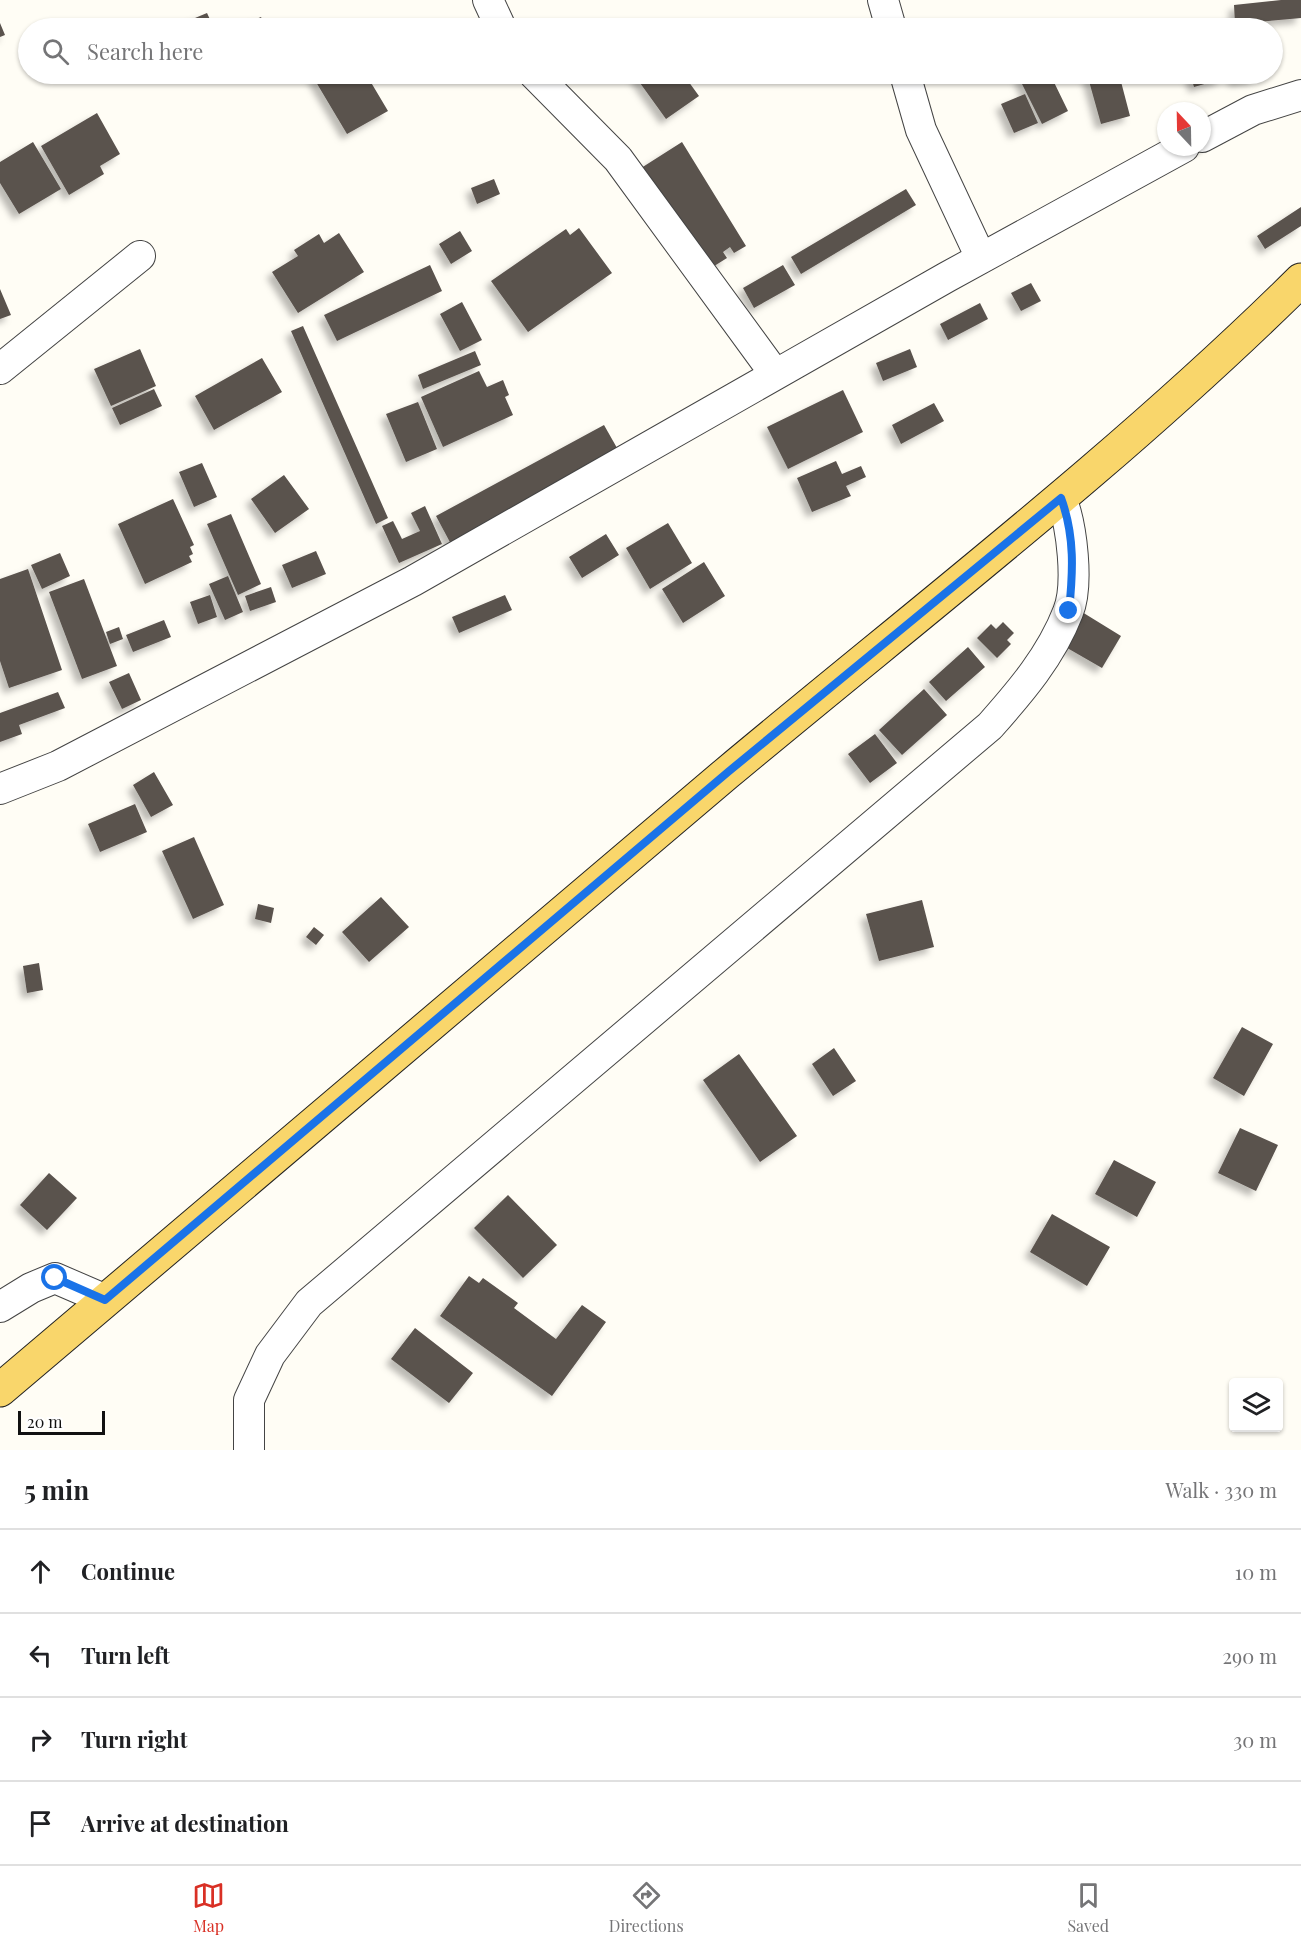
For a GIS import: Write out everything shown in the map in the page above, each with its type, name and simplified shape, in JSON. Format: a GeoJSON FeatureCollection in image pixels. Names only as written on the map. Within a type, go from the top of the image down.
{"type":"FeatureCollection","features":[{"type":"Feature","properties":{"kind":"main road"},"geometry":{"type":"LineString","coordinates":[[0,1390],[728,772],[1061,498],[1239,341],[1301,280]]}},
{"type":"Feature","properties":{"kind":"street"},"geometry":{"type":"LineString","coordinates":[[488,0],[496,18]]}},
{"type":"Feature","properties":{"kind":"street"},"geometry":{"type":"LineString","coordinates":[[883,0],[888,18]]}},
{"type":"Feature","properties":{"kind":"street"},"geometry":{"type":"LineString","coordinates":[[544,84],[618,159],[775,374]]}},
{"type":"Feature","properties":{"kind":"street"},"geometry":{"type":"LineString","coordinates":[[908,84],[921,130],[981,258]]}},
{"type":"Feature","properties":{"kind":"street"},"geometry":{"type":"LineString","coordinates":[[1211,132],[1252,110],[1301,95]]}},
{"type":"Feature","properties":{"kind":"street"},"geometry":{"type":"LineString","coordinates":[[0,789],[58,766],[413,581],[775,374],[1168,156]]}},
{"type":"Feature","properties":{"kind":"street"},"geometry":{"type":"LineString","coordinates":[[0,369],[140,256]]}},
{"type":"Feature","properties":{"kind":"street"},"geometry":{"type":"LineString","coordinates":[[249,1450],[249,1400],[270,1355],[309,1302],[990,726],[1033,677],[1069,611],[1073,563],[1069,519],[1061,498]]}},
{"type":"Feature","properties":{"kind":"street"},"geometry":{"type":"LineString","coordinates":[[0,1307],[31,1288],[55,1278],[105,1300]]}},
{"type":"Feature","properties":{"kind":"building"},"geometry":{"type":"Polygon","coordinates":[[[1301,0],[1301,18],[1235,18],[1234,5],[1301,0]]]}},
{"type":"Feature","properties":{"kind":"building"},"geometry":{"type":"Polygon","coordinates":[[[207,13],[209,18],[195,18],[207,13]]]}},
{"type":"Feature","properties":{"kind":"building"},"geometry":{"type":"Polygon","coordinates":[[[0,23],[5,35],[0,37],[0,23]]]}},
{"type":"Feature","properties":{"kind":"building"},"geometry":{"type":"Polygon","coordinates":[[[317,84],[372,84],[388,111],[347,134],[317,84]]]}},
{"type":"Feature","properties":{"kind":"building"},"geometry":{"type":"Polygon","coordinates":[[[641,84],[690,84],[699,96],[666,119],[641,84]]]}},
{"type":"Feature","properties":{"kind":"building"},"geometry":{"type":"Polygon","coordinates":[[[1022,84],[1055,84],[1068,111],[1042,124],[1022,84]]]}},
{"type":"Feature","properties":{"kind":"building"},"geometry":{"type":"Polygon","coordinates":[[[1090,84],[1122,84],[1130,116],[1101,124],[1090,84]]]}},
{"type":"Feature","properties":{"kind":"building"},"geometry":{"type":"Polygon","coordinates":[[[1025,94],[1038,123],[1014,133],[1001,104],[1025,94]]]}},
{"type":"Feature","properties":{"kind":"building"},"geometry":{"type":"Polygon","coordinates":[[[97,113],[120,154],[100,166],[104,174],[69,195],[41,146],[97,113]]]}},
{"type":"Feature","properties":{"kind":"building"},"geometry":{"type":"Polygon","coordinates":[[[33,142],[61,189],[19,214],[0,183],[0,162],[33,142]]]}},
{"type":"Feature","properties":{"kind":"building"},"geometry":{"type":"Polygon","coordinates":[[[682,142],[746,246],[734,253],[730,247],[723,252],[727,258],[703,273],[638,170],[682,142]]]}},
{"type":"Feature","properties":{"kind":"building"},"geometry":{"type":"Polygon","coordinates":[[[494,179],[500,194],[477,204],[471,188],[494,179]]]}},
{"type":"Feature","properties":{"kind":"building"},"geometry":{"type":"Polygon","coordinates":[[[906,189],[916,205],[801,274],[791,257],[906,189]]]}},
{"type":"Feature","properties":{"kind":"building"},"geometry":{"type":"Polygon","coordinates":[[[1301,207],[1301,226],[1265,249],[1257,236],[1301,207]]]}},
{"type":"Feature","properties":{"kind":"building"},"geometry":{"type":"Polygon","coordinates":[[[579,228],[612,273],[528,332],[491,281],[566,229],[570,235],[579,228]]]}},
{"type":"Feature","properties":{"kind":"building"},"geometry":{"type":"Polygon","coordinates":[[[460,231],[472,251],[451,264],[439,244],[460,231]]]}},
{"type":"Feature","properties":{"kind":"building"},"geometry":{"type":"Polygon","coordinates":[[[339,233],[364,272],[298,313],[272,272],[298,256],[294,250],[319,234],[324,243],[339,233]]]}},
{"type":"Feature","properties":{"kind":"building"},"geometry":{"type":"Polygon","coordinates":[[[430,265],[442,291],[337,341],[324,315],[430,265]]]}},
{"type":"Feature","properties":{"kind":"building"},"geometry":{"type":"Polygon","coordinates":[[[783,265],[795,285],[754,308],[743,288],[783,265]]]}},
{"type":"Feature","properties":{"kind":"building"},"geometry":{"type":"Polygon","coordinates":[[[1031,283],[1041,301],[1021,311],[1011,293],[1031,283]]]}},
{"type":"Feature","properties":{"kind":"building"},"geometry":{"type":"Polygon","coordinates":[[[0,289],[11,315],[0,319],[0,289]]]}},
{"type":"Feature","properties":{"kind":"building"},"geometry":{"type":"Polygon","coordinates":[[[462,302],[482,340],[460,351],[440,314],[462,302]]]}},
{"type":"Feature","properties":{"kind":"building"},"geometry":{"type":"Polygon","coordinates":[[[980,303],[988,319],[948,340],[940,324],[980,303]]]}},
{"type":"Feature","properties":{"kind":"building"},"geometry":{"type":"Polygon","coordinates":[[[303,326],[388,518],[376,524],[291,331],[303,326]]]}},
{"type":"Feature","properties":{"kind":"building"},"geometry":{"type":"Polygon","coordinates":[[[140,349],[156,386],[111,406],[94,369],[140,349]]]}},
{"type":"Feature","properties":{"kind":"building"},"geometry":{"type":"Polygon","coordinates":[[[910,349],[917,367],[883,381],[876,363],[910,349]]]}},
{"type":"Feature","properties":{"kind":"building"},"geometry":{"type":"Polygon","coordinates":[[[475,351],[481,365],[423,389],[418,375],[475,351]]]}},
{"type":"Feature","properties":{"kind":"building"},"geometry":{"type":"Polygon","coordinates":[[[262,358],[282,392],[214,430],[195,396],[262,358]]]}},
{"type":"Feature","properties":{"kind":"building"},"geometry":{"type":"Polygon","coordinates":[[[479,371],[487,387],[503,380],[509,395],[505,397],[513,415],[443,447],[421,397],[479,371]]]}},
{"type":"Feature","properties":{"kind":"building"},"geometry":{"type":"Polygon","coordinates":[[[154,389],[162,406],[120,425],[112,408],[154,389]]]}},
{"type":"Feature","properties":{"kind":"building"},"geometry":{"type":"Polygon","coordinates":[[[843,390],[863,432],[788,469],[767,427],[843,390]]]}},
{"type":"Feature","properties":{"kind":"building"},"geometry":{"type":"Polygon","coordinates":[[[418,402],[437,449],[406,462],[386,414],[418,402]]]}},
{"type":"Feature","properties":{"kind":"building"},"geometry":{"type":"Polygon","coordinates":[[[934,403],[944,421],[901,444],[892,425],[934,403]]]}},
{"type":"Feature","properties":{"kind":"building"},"geometry":{"type":"Polygon","coordinates":[[[604,425],[621,455],[452,546],[436,516],[604,425]]]}},
{"type":"Feature","properties":{"kind":"building"},"geometry":{"type":"Polygon","coordinates":[[[836,461],[842,474],[861,466],[866,477],[846,486],[851,496],[812,512],[797,478],[836,461]]]}},
{"type":"Feature","properties":{"kind":"building"},"geometry":{"type":"Polygon","coordinates":[[[202,463],[217,497],[194,507],[179,472],[202,463]]]}},
{"type":"Feature","properties":{"kind":"building"},"geometry":{"type":"Polygon","coordinates":[[[284,475],[309,509],[275,533],[251,499],[284,475]]]}},
{"type":"Feature","properties":{"kind":"building"},"geometry":{"type":"Polygon","coordinates":[[[173,499],[194,545],[190,547],[193,554],[189,556],[192,562],[145,584],[118,524],[173,499]]]}},
{"type":"Feature","properties":{"kind":"building"},"geometry":{"type":"Polygon","coordinates":[[[425,506],[442,544],[399,563],[382,526],[393,521],[402,539],[420,531],[411,513],[425,506]]]}},
{"type":"Feature","properties":{"kind":"building"},"geometry":{"type":"Polygon","coordinates":[[[231,514],[261,584],[238,595],[207,524],[231,514]]]}},
{"type":"Feature","properties":{"kind":"building"},"geometry":{"type":"Polygon","coordinates":[[[668,523],[692,563],[650,589],[626,548],[668,523]]]}},
{"type":"Feature","properties":{"kind":"building"},"geometry":{"type":"Polygon","coordinates":[[[606,534],[619,555],[582,578],[569,557],[606,534]]]}},
{"type":"Feature","properties":{"kind":"building"},"geometry":{"type":"Polygon","coordinates":[[[316,551],[326,574],[292,588],[282,565],[316,551]]]}},
{"type":"Feature","properties":{"kind":"building"},"geometry":{"type":"Polygon","coordinates":[[[60,553],[70,576],[42,589],[31,565],[60,553]]]}},
{"type":"Feature","properties":{"kind":"building"},"geometry":{"type":"Polygon","coordinates":[[[704,562],[725,596],[683,623],[662,589],[704,562]]]}},
{"type":"Feature","properties":{"kind":"building"},"geometry":{"type":"Polygon","coordinates":[[[28,569],[62,670],[9,688],[0,661],[0,579],[28,569]]]}},
{"type":"Feature","properties":{"kind":"building"},"geometry":{"type":"Polygon","coordinates":[[[228,576],[243,612],[225,620],[209,584],[228,576]]]}},
{"type":"Feature","properties":{"kind":"building"},"geometry":{"type":"Polygon","coordinates":[[[84,579],[117,666],[82,679],[49,592],[84,579]]]}},
{"type":"Feature","properties":{"kind":"building"},"geometry":{"type":"Polygon","coordinates":[[[271,587],[276,602],[250,611],[245,596],[271,587]]]}},
{"type":"Feature","properties":{"kind":"building"},"geometry":{"type":"Polygon","coordinates":[[[210,595],[217,617],[198,624],[190,602],[210,595]]]}},
{"type":"Feature","properties":{"kind":"building"},"geometry":{"type":"Polygon","coordinates":[[[505,595],[512,610],[459,633],[452,617],[505,595]]]}},
{"type":"Feature","properties":{"kind":"building"},"geometry":{"type":"Polygon","coordinates":[[[1082,612],[1121,636],[1102,668],[1062,645],[1082,612]]]}},
{"type":"Feature","properties":{"kind":"building"},"geometry":{"type":"Polygon","coordinates":[[[164,620],[171,637],[133,652],[126,635],[164,620]]]}},
{"type":"Feature","properties":{"kind":"building"},"geometry":{"type":"Polygon","coordinates":[[[1003,622],[1014,633],[1007,640],[1011,644],[997,658],[977,638],[991,624],[996,629],[1003,622]]]}},
{"type":"Feature","properties":{"kind":"building"},"geometry":{"type":"Polygon","coordinates":[[[119,627],[123,639],[110,644],[106,632],[119,627]]]}},
{"type":"Feature","properties":{"kind":"building"},"geometry":{"type":"Polygon","coordinates":[[[968,647],[985,667],[946,701],[929,682],[968,647]]]}},
{"type":"Feature","properties":{"kind":"building"},"geometry":{"type":"Polygon","coordinates":[[[129,673],[141,700],[122,709],[109,682],[129,673]]]}},
{"type":"Feature","properties":{"kind":"building"},"geometry":{"type":"Polygon","coordinates":[[[924,689],[947,715],[902,755],[879,730],[924,689]]]}},
{"type":"Feature","properties":{"kind":"building"},"geometry":{"type":"Polygon","coordinates":[[[58,692],[65,708],[19,725],[22,734],[0,742],[0,713],[58,692]]]}},
{"type":"Feature","properties":{"kind":"building"},"geometry":{"type":"Polygon","coordinates":[[[875,734],[897,763],[870,783],[848,754],[875,734]]]}},
{"type":"Feature","properties":{"kind":"building"},"geometry":{"type":"Polygon","coordinates":[[[154,772],[173,805],[151,817],[133,785],[154,772]]]}},
{"type":"Feature","properties":{"kind":"building"},"geometry":{"type":"Polygon","coordinates":[[[135,804],[147,832],[100,852],[88,824],[135,804]]]}},
{"type":"Feature","properties":{"kind":"building"},"geometry":{"type":"Polygon","coordinates":[[[194,837],[224,905],[193,919],[162,851],[194,837]]]}},
{"type":"Feature","properties":{"kind":"building"},"geometry":{"type":"Polygon","coordinates":[[[381,897],[409,927],[369,962],[342,932],[381,897]]]}},
{"type":"Feature","properties":{"kind":"building"},"geometry":{"type":"Polygon","coordinates":[[[922,900],[934,947],[879,961],[866,914],[922,900]]]}},
{"type":"Feature","properties":{"kind":"building"},"geometry":{"type":"Polygon","coordinates":[[[258,904],[274,908],[271,923],[255,919],[258,904]]]}},
{"type":"Feature","properties":{"kind":"building"},"geometry":{"type":"Polygon","coordinates":[[[314,927],[324,935],[316,945],[306,937],[314,927]]]}},
{"type":"Feature","properties":{"kind":"building"},"geometry":{"type":"Polygon","coordinates":[[[39,963],[43,990],[27,993],[23,966],[39,963]]]}},
{"type":"Feature","properties":{"kind":"building"},"geometry":{"type":"Polygon","coordinates":[[[1242,1027],[1273,1044],[1244,1096],[1213,1078],[1242,1027]]]}},
{"type":"Feature","properties":{"kind":"building"},"geometry":{"type":"Polygon","coordinates":[[[834,1048],[856,1081],[833,1096],[812,1064],[834,1048]]]}},
{"type":"Feature","properties":{"kind":"building"},"geometry":{"type":"Polygon","coordinates":[[[739,1054],[797,1136],[760,1162],[703,1080],[739,1054]]]}},
{"type":"Feature","properties":{"kind":"building"},"geometry":{"type":"Polygon","coordinates":[[[1240,1128],[1278,1145],[1256,1191],[1218,1173],[1240,1128]]]}},
{"type":"Feature","properties":{"kind":"building"},"geometry":{"type":"Polygon","coordinates":[[[1114,1160],[1156,1182],[1137,1217],[1095,1194],[1114,1160]]]}},
{"type":"Feature","properties":{"kind":"building"},"geometry":{"type":"Polygon","coordinates":[[[49,1173],[77,1198],[47,1230],[20,1205],[49,1173]]]}},
{"type":"Feature","properties":{"kind":"building"},"geometry":{"type":"Polygon","coordinates":[[[508,1195],[557,1245],[523,1278],[474,1228],[508,1195]]]}},
{"type":"Feature","properties":{"kind":"building"},"geometry":{"type":"Polygon","coordinates":[[[1052,1214],[1110,1247],[1087,1286],[1030,1252],[1052,1214]]]}},
{"type":"Feature","properties":{"kind":"building"},"geometry":{"type":"Polygon","coordinates":[[[469,1276],[479,1283],[483,1278],[518,1303],[514,1308],[556,1339],[582,1305],[606,1322],[552,1396],[440,1316],[469,1276]]]}},
{"type":"Feature","properties":{"kind":"building"},"geometry":{"type":"Polygon","coordinates":[[[415,1328],[473,1373],[449,1403],[391,1359],[415,1328]]]}},
{"type":"Feature","properties":{"kind":"route"},"geometry":{"type":"LineString","coordinates":[[55,1278],[105,1300],[728,772],[1061,498],[1069,519],[1073,563],[1069,611]]}}]}
